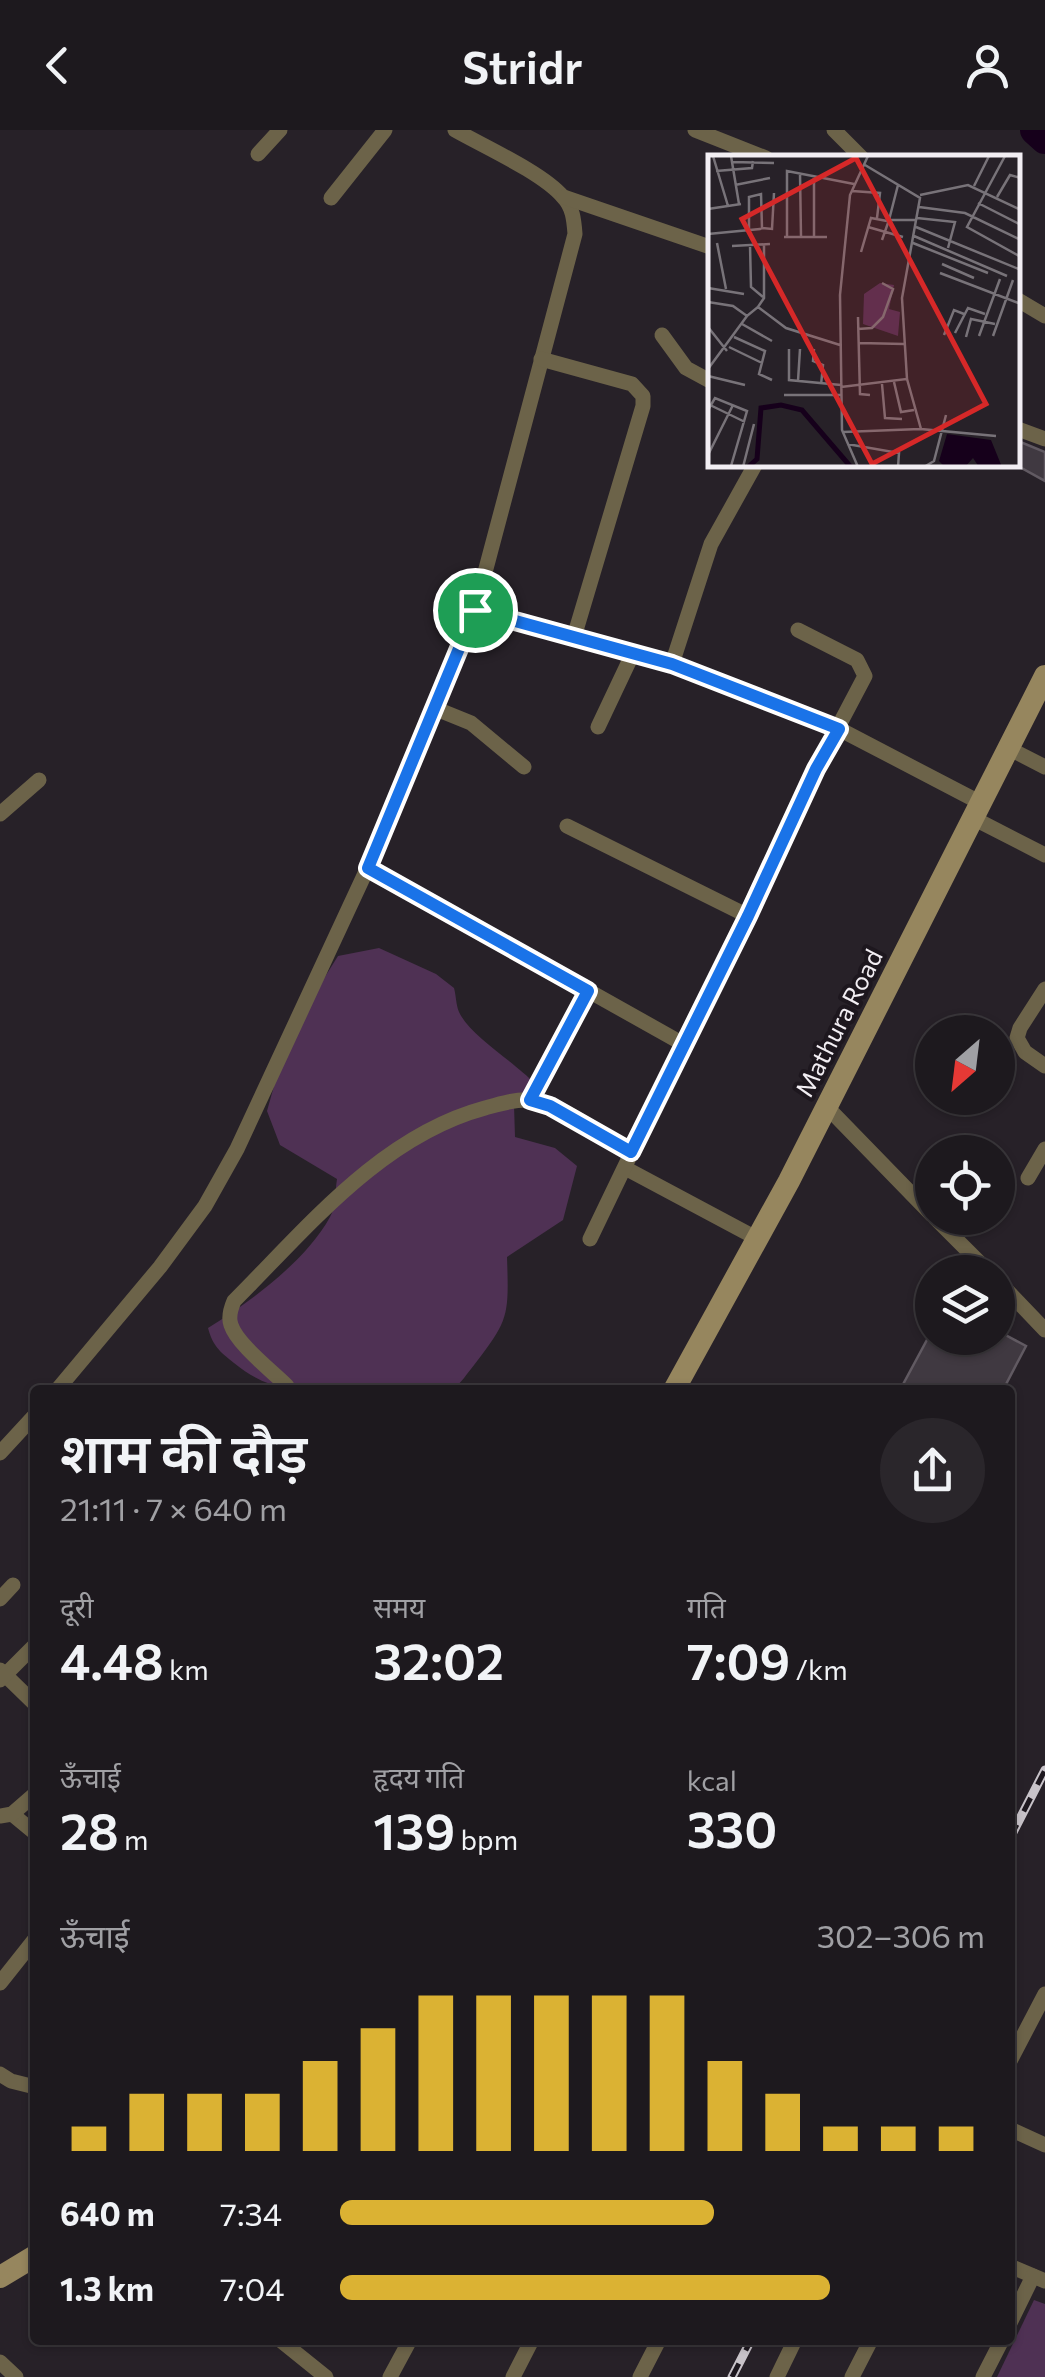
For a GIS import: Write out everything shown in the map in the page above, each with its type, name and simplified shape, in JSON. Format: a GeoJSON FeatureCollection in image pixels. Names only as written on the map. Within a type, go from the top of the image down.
{"type":"FeatureCollection","features":[{"type":"Feature","properties":{"kind":"main road","name":"Mathura Road"},"geometry":{"type":"LineString","coordinates":[[677,1385],[827,1107],[1045,676]]}},
{"type":"Feature","properties":{"kind":"main road"},"geometry":{"type":"LineString","coordinates":[[0,2278],[30,2259]]}},
{"type":"Feature","properties":{"kind":"street"},"geometry":{"type":"LineString","coordinates":[[258,154],[280,130]]}},
{"type":"Feature","properties":{"kind":"street"},"geometry":{"type":"LineString","coordinates":[[331,198],[385,130]]}},
{"type":"Feature","properties":{"kind":"street"},"geometry":{"type":"LineString","coordinates":[[62,1385],[160,1268],[205,1206],[237,1149],[368,868],[475,610],[574,234],[574,216],[564,198],[546,182],[454,130]]}},
{"type":"Feature","properties":{"kind":"street"},"geometry":{"type":"LineString","coordinates":[[694,130],[758,155]]}},
{"type":"Feature","properties":{"kind":"street"},"geometry":{"type":"LineString","coordinates":[[834,130],[859,155]]}},
{"type":"Feature","properties":{"kind":"street"},"geometry":{"type":"LineString","coordinates":[[564,198],[708,246]]}},
{"type":"Feature","properties":{"kind":"street"},"geometry":{"type":"LineString","coordinates":[[1020,301],[1045,316]]}},
{"type":"Feature","properties":{"kind":"street"},"geometry":{"type":"LineString","coordinates":[[662,335],[686,368],[708,380]]}},
{"type":"Feature","properties":{"kind":"street"},"geometry":{"type":"LineString","coordinates":[[541,359],[632,384],[643,396],[574,637]]}},
{"type":"Feature","properties":{"kind":"street"},"geometry":{"type":"LineString","coordinates":[[1020,430],[1045,439]]}},
{"type":"Feature","properties":{"kind":"street"},"geometry":{"type":"LineString","coordinates":[[672,664],[711,544],[752,468]]}},
{"type":"Feature","properties":{"kind":"street"},"geometry":{"type":"LineString","coordinates":[[475,610],[672,664],[839,729],[1045,855]]}},
{"type":"Feature","properties":{"kind":"street"},"geometry":{"type":"LineString","coordinates":[[590,1239],[816,769],[865,676],[864,667],[857,660],[798,630]]}},
{"type":"Feature","properties":{"kind":"street"},"geometry":{"type":"LineString","coordinates":[[598,727],[634,653]]}},
{"type":"Feature","properties":{"kind":"street"},"geometry":{"type":"LineString","coordinates":[[434,708],[470,723],[524,766]]}},
{"type":"Feature","properties":{"kind":"street"},"geometry":{"type":"LineString","coordinates":[[1008,748],[1045,767]]}},
{"type":"Feature","properties":{"kind":"street"},"geometry":{"type":"LineString","coordinates":[[0,814],[39,780]]}},
{"type":"Feature","properties":{"kind":"street"},"geometry":{"type":"LineString","coordinates":[[567,826],[748,916]]}},
{"type":"Feature","properties":{"kind":"street"},"geometry":{"type":"LineString","coordinates":[[368,868],[685,1046]]}},
{"type":"Feature","properties":{"kind":"street"},"geometry":{"type":"LineString","coordinates":[[1045,988],[1017,1038],[1025,1052],[1045,1066]]}},
{"type":"Feature","properties":{"kind":"street"},"geometry":{"type":"LineString","coordinates":[[530,1100],[588,991]]}},
{"type":"Feature","properties":{"kind":"street"},"geometry":{"type":"LineString","coordinates":[[285,1385],[230,1325],[234,1301],[339,1196],[412,1140],[437,1124],[466,1113],[530,1100],[550,1106],[631,1152]]}},
{"type":"Feature","properties":{"kind":"street"},"geometry":{"type":"LineString","coordinates":[[827,1107],[915,1197]]}},
{"type":"Feature","properties":{"kind":"street"},"geometry":{"type":"LineString","coordinates":[[1028,1178],[1045,1150]]}},
{"type":"Feature","properties":{"kind":"street"},"geometry":{"type":"LineString","coordinates":[[625,1168],[758,1238]]}},
{"type":"Feature","properties":{"kind":"street"},"geometry":{"type":"LineString","coordinates":[[953,1235],[972,1255]]}},
{"type":"Feature","properties":{"kind":"street"},"geometry":{"type":"LineString","coordinates":[[1015,1299],[1045,1330]]}},
{"type":"Feature","properties":{"kind":"street"},"geometry":{"type":"LineString","coordinates":[[0,1453],[30,1420]]}},
{"type":"Feature","properties":{"kind":"street"},"geometry":{"type":"LineString","coordinates":[[0,1598],[13,1585]]}},
{"type":"Feature","properties":{"kind":"street"},"geometry":{"type":"LineString","coordinates":[[30,1650],[2,1675],[30,1700]]}},
{"type":"Feature","properties":{"kind":"street"},"geometry":{"type":"LineString","coordinates":[[30,1798],[6,1815],[30,1831]]}},
{"type":"Feature","properties":{"kind":"street"},"geometry":{"type":"LineString","coordinates":[[0,1983],[30,1945]]}},
{"type":"Feature","properties":{"kind":"street"},"geometry":{"type":"LineString","coordinates":[[1015,2051],[1045,1994]]}},
{"type":"Feature","properties":{"kind":"street"},"geometry":{"type":"LineString","coordinates":[[0,2074],[30,2086]]}},
{"type":"Feature","properties":{"kind":"street"},"geometry":{"type":"LineString","coordinates":[[1015,2132],[1045,2145]]}},
{"type":"Feature","properties":{"kind":"street"},"geometry":{"type":"LineString","coordinates":[[1015,2268],[1039,2278],[1015,2315]]}},
{"type":"Feature","properties":{"kind":"street"},"geometry":{"type":"LineString","coordinates":[[286,2345],[326,2377]]}},
{"type":"Feature","properties":{"kind":"street"},"geometry":{"type":"LineString","coordinates":[[390,2377],[407,2345]]}},
{"type":"Feature","properties":{"kind":"street"},"geometry":{"type":"LineString","coordinates":[[513,2377],[529,2345]]}},
{"type":"Feature","properties":{"kind":"street"},"geometry":{"type":"LineString","coordinates":[[640,2377],[656,2345]]}},
{"type":"Feature","properties":{"kind":"street"},"geometry":{"type":"LineString","coordinates":[[777,2377],[793,2345]]}},
{"type":"Feature","properties":{"kind":"street"},"geometry":{"type":"LineString","coordinates":[[852,2377],[868,2345]]}},
{"type":"Feature","properties":{"kind":"street"},"geometry":{"type":"LineString","coordinates":[[983,2377],[999,2345]]}},
{"type":"Feature","properties":{"kind":"street"},"geometry":{"type":"LineString","coordinates":[[0,2362],[16,2377]]}},
{"type":"Feature","properties":{"kind":"shaded area"},"geometry":{"type":"Polygon","coordinates":[[[379,948],[436,974],[454,988],[465,1021],[535,1084],[514,1105],[515,1137],[555,1148],[577,1166],[563,1220],[507,1257],[507,1306],[500,1328],[457,1385],[272,1385],[253,1376],[217,1348],[208,1328],[292,1265],[332,1213],[337,1179],[280,1145],[267,1111],[288,1036],[338,956],[379,948]]]}},
{"type":"Feature","properties":{"kind":"shaded area"},"geometry":{"type":"Polygon","coordinates":[[[1034,2300],[1045,2304],[1045,2377],[997,2377],[1034,2300]]]}},
{"type":"Feature","properties":{"kind":"building"},"geometry":{"type":"Polygon","coordinates":[[[1020,442],[1045,452],[1045,481],[1020,467],[1020,442]]]}},
{"type":"Feature","properties":{"kind":"building"},"geometry":{"type":"Polygon","coordinates":[[[1015,1340],[1026,1346],[1006,1385],[903,1385],[919,1355],[1015,1355],[1015,1340]]]}},
{"type":"Feature","properties":{"kind":"waterway"},"geometry":{"type":"LineString","coordinates":[[1035,130],[1045,139]]}},
{"type":"Feature","properties":{"kind":"railway"},"geometry":{"type":"LineString","coordinates":[[1015,1828],[1045,1770]]}},
{"type":"Feature","properties":{"kind":"railway"},"geometry":{"type":"LineString","coordinates":[[732,2377],[748,2345]]}},
{"type":"Feature","properties":{"kind":"route"},"geometry":{"type":"LineString","coordinates":[[475,610],[672,664],[839,729],[631,1152],[550,1106],[530,1100],[588,991],[368,868],[475,610]]}}]}
